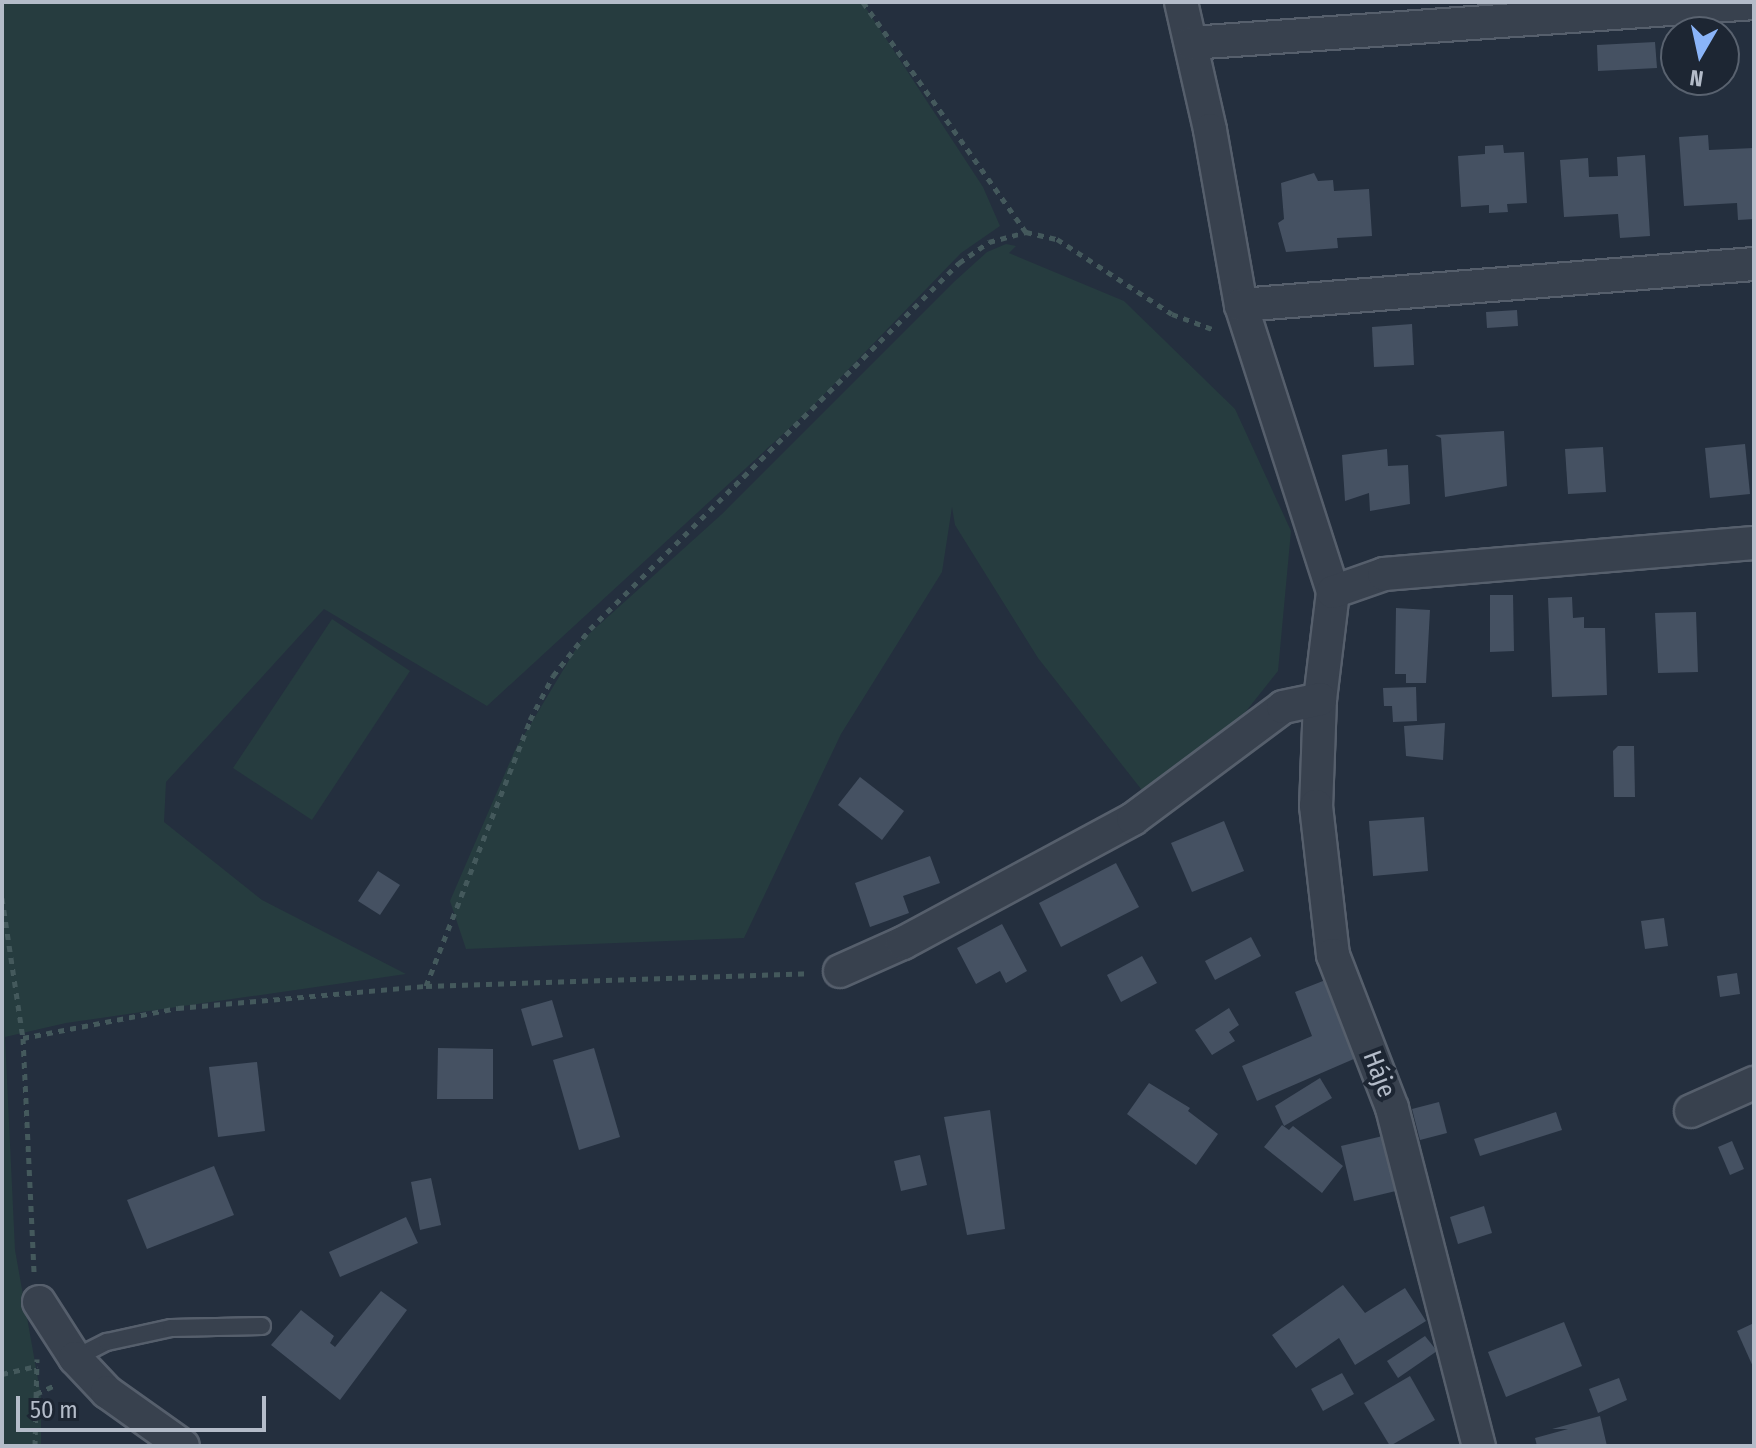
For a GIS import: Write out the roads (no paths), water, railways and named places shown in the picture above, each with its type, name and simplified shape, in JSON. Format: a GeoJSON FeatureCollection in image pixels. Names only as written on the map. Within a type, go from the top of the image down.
{"type":"FeatureCollection","features":[{"type":"Feature","properties":{"kind":"street"},"geometry":{"type":"LineString","coordinates":[[1181,2],[1241,305],[1333,592],[1384,574],[1754,543]]}},
{"type":"Feature","properties":{"kind":"street"},"geometry":{"type":"LineString","coordinates":[[1191,43],[1754,3]]}},
{"type":"Feature","properties":{"kind":"street"},"geometry":{"type":"LineString","coordinates":[[1241,305],[1754,264]]}},
{"type":"Feature","properties":{"kind":"street","name":"Háje"},"geometry":{"type":"LineString","coordinates":[[1333,592],[1320,699],[1316,806],[1333,955],[1392,1108],[1479,1446]]}},
{"type":"Feature","properties":{"kind":"street"},"geometry":{"type":"LineString","coordinates":[[840,971],[903,943],[1133,819],[1283,707],[1320,699]]}},
{"type":"Feature","properties":{"kind":"street"},"geometry":{"type":"LineString","coordinates":[[1691,1111],[1754,1083]]}},
{"type":"Feature","properties":{"kind":"street"},"geometry":{"type":"LineString","coordinates":[[39,1302],[75,1358],[107,1392],[183,1446]]}},
{"type":"Feature","properties":{"kind":"lane"},"geometry":{"type":"LineString","coordinates":[[75,1358],[107,1342],[171,1328],[262,1326]]}}]}
